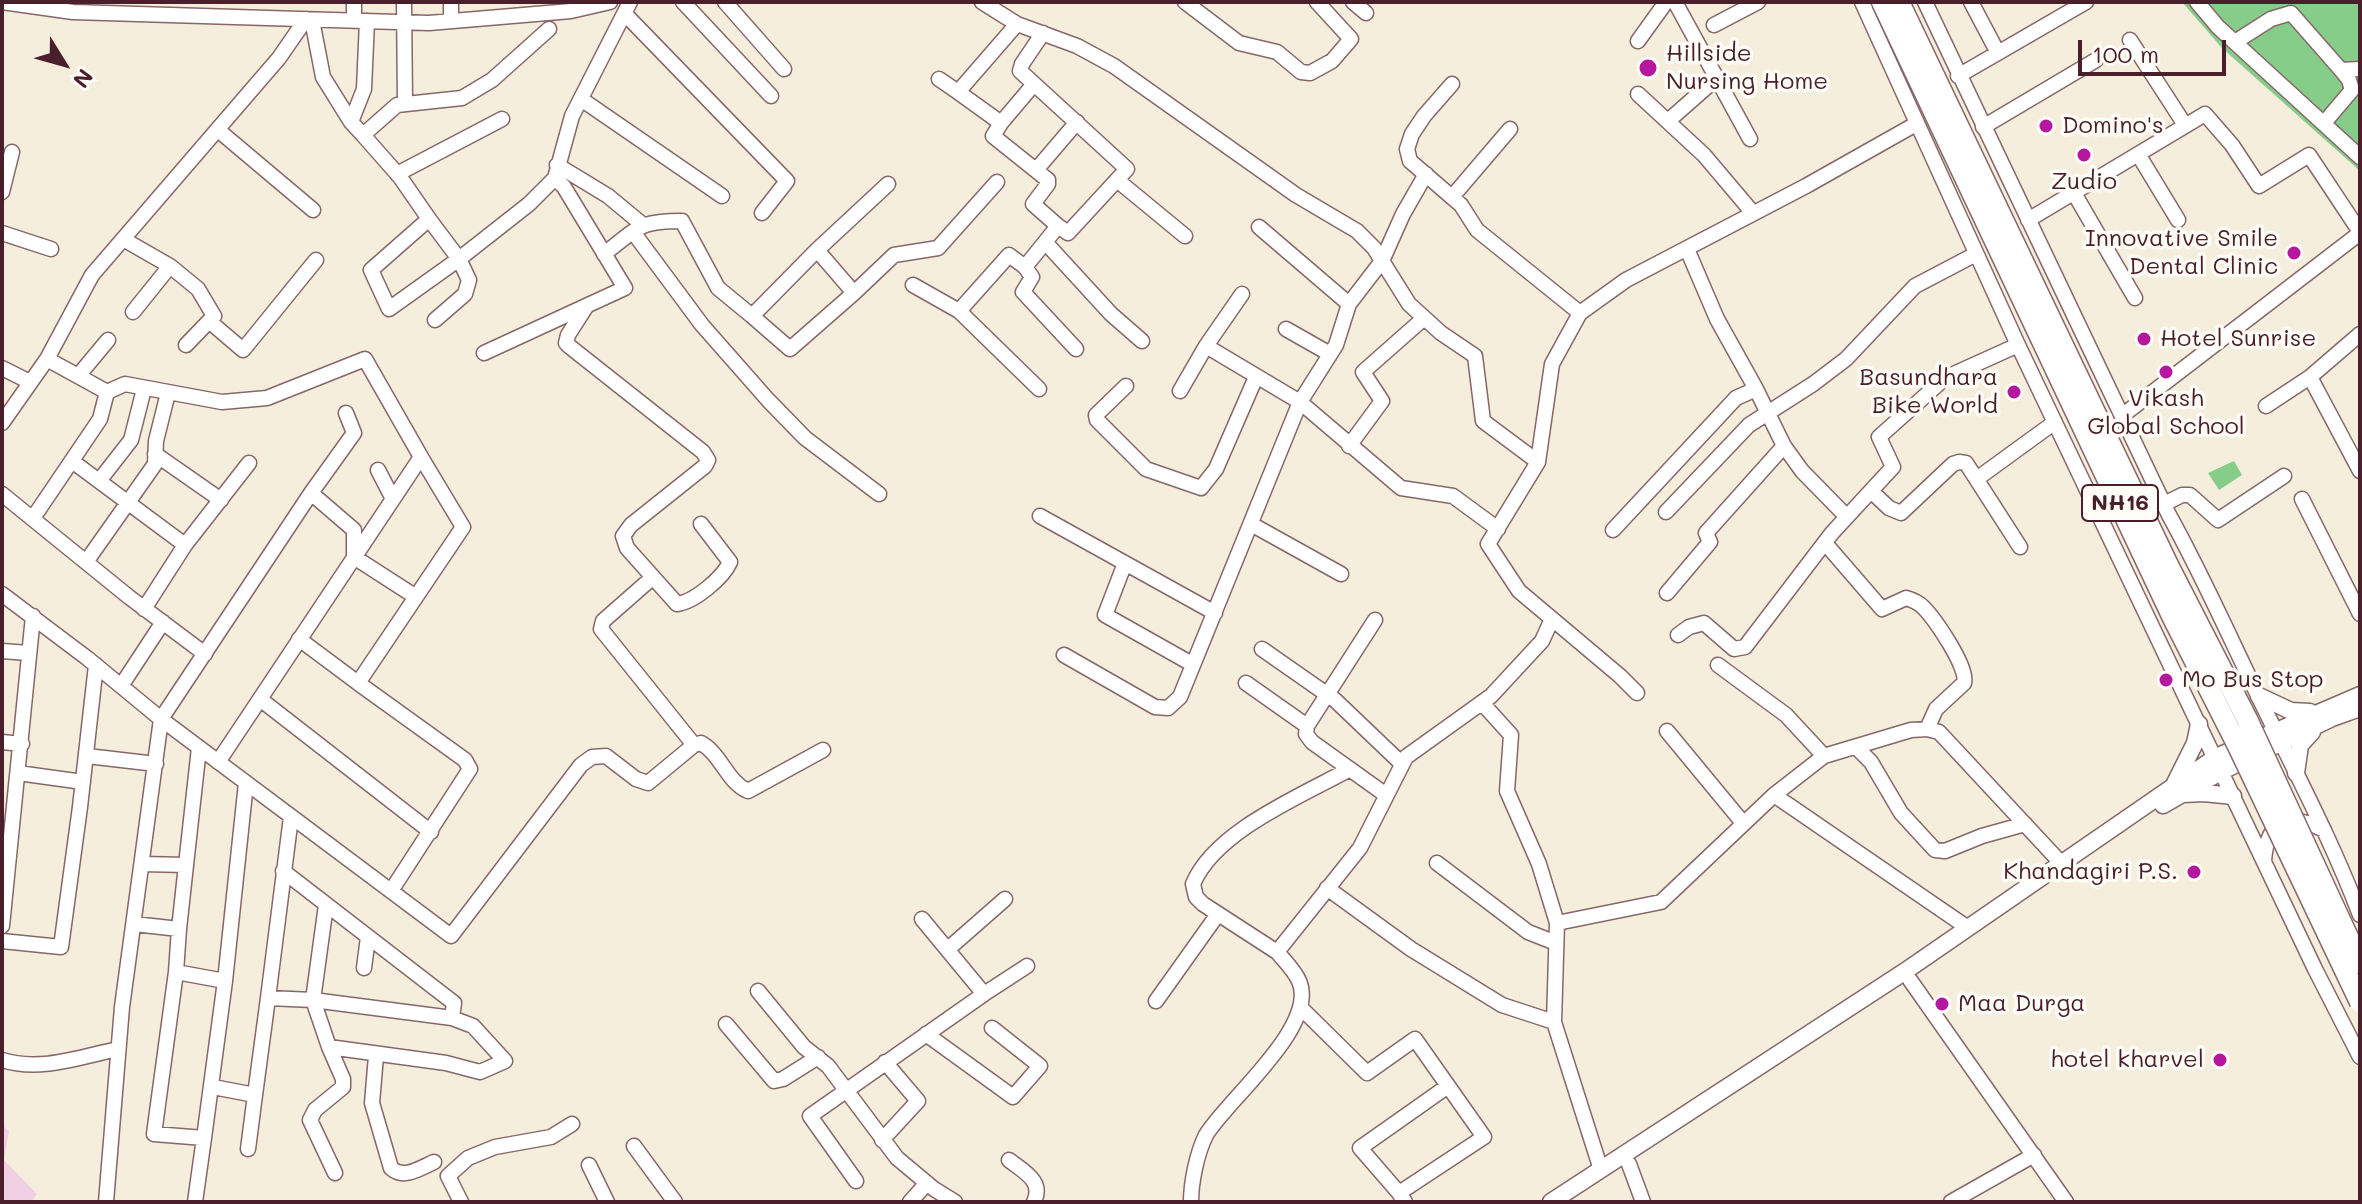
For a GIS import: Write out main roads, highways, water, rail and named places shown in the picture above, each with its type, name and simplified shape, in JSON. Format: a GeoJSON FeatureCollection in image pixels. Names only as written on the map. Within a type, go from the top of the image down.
{"type":"FeatureCollection","features":[{"type":"Feature","properties":{"kind":"highway","name":"NH16"},"geometry":{"type":"LineString","coordinates":[[1882,2],[2173,618],[2360,1002]]}},
{"type":"Feature","properties":{"kind":"highway","name":"NH16"},"geometry":{"type":"LineString","coordinates":[[1899,2],[2168,565],[2247,719],[2360,963]]}},
{"type":"Feature","properties":{"kind":"main road"},"geometry":{"type":"LineString","coordinates":[[1551,1202],[1910,980],[2178,789],[2219,764],[2360,695]]}},
{"type":"Feature","properties":{"kind":"main road"},"geometry":{"type":"LineString","coordinates":[[2259,696],[2291,711],[2318,718],[2360,708]]}},
{"type":"Feature","properties":{"kind":"main road"},"geometry":{"type":"LineString","coordinates":[[2296,773],[2300,745],[2318,718]]}},
{"type":"Feature","properties":{"kind":"main road"},"geometry":{"type":"LineString","coordinates":[[2178,789],[2199,724]]}},
{"type":"Feature","properties":{"kind":"main road"},"geometry":{"type":"LineString","coordinates":[[2178,789],[2233,796]]}},
{"type":"Feature","properties":{"kind":"main road"},"geometry":{"type":"LineString","coordinates":[[1570,1202],[2061,863],[2088,851]]}},
{"type":"Feature","properties":{"kind":"place","name":"Hillside Nursing Home"},"geometry":{"type":"Point","coordinates":[1648,68]}},
{"type":"Feature","properties":{"kind":"place","name":"Domino's"},"geometry":{"type":"Point","coordinates":[2046,126]}},
{"type":"Feature","properties":{"kind":"place","name":"Zudio"},"geometry":{"type":"Point","coordinates":[2084,155]}},
{"type":"Feature","properties":{"kind":"place","name":"Innovative Smile Dental Clinic"},"geometry":{"type":"Point","coordinates":[2294,253]}},
{"type":"Feature","properties":{"kind":"place","name":"Hotel Sunrise"},"geometry":{"type":"Point","coordinates":[2144,339]}},
{"type":"Feature","properties":{"kind":"place","name":"Vikash Global School"},"geometry":{"type":"Point","coordinates":[2166,372]}},
{"type":"Feature","properties":{"kind":"place","name":"Basundhara Bike World"},"geometry":{"type":"Point","coordinates":[2014,392]}},
{"type":"Feature","properties":{"kind":"place","name":"Mo Bus Stop"},"geometry":{"type":"Point","coordinates":[2166,680]}},
{"type":"Feature","properties":{"kind":"place","name":"Khandagiri P.S."},"geometry":{"type":"Point","coordinates":[2194,872]}},
{"type":"Feature","properties":{"kind":"place","name":"Maa Durga"},"geometry":{"type":"Point","coordinates":[1942,1004]}},
{"type":"Feature","properties":{"kind":"place","name":"hotel kharvel"},"geometry":{"type":"Point","coordinates":[2220,1060]}}]}
